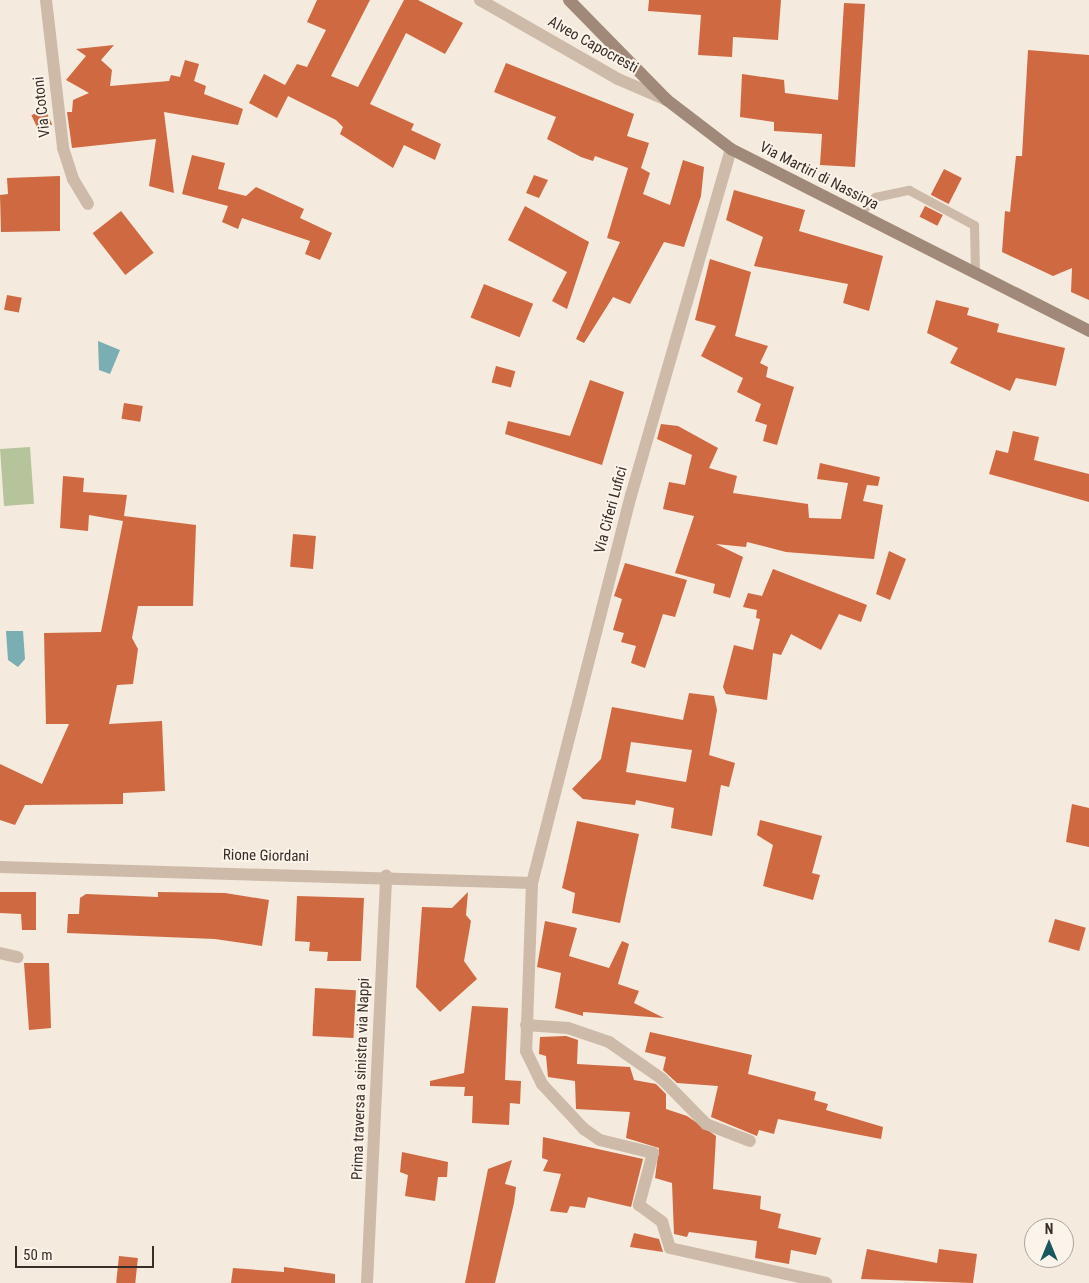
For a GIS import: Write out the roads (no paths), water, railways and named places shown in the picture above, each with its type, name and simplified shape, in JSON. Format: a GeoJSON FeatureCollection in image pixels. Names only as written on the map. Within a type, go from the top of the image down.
{"type":"FeatureCollection","features":[{"type":"Feature","properties":{"kind":"street","name":"Via Cotoni"},"geometry":{"type":"LineString","coordinates":[[46,0],[63,148],[73,179],[88,204]]}},
{"type":"Feature","properties":{"kind":"street","name":"Alveo Capocresti"},"geometry":{"type":"LineString","coordinates":[[480,0],[618,79],[667,100]]}},
{"type":"Feature","properties":{"kind":"street","name":"Via Martiri di Nassirya"},"geometry":{"type":"LineString","coordinates":[[569,0],[667,100],[731,149],[1089,331]]}},
{"type":"Feature","properties":{"kind":"street","name":"Via Ciferi Lufici"},"geometry":{"type":"LineString","coordinates":[[731,149],[631,496],[532,883],[526,1051],[542,1084],[563,1109],[600,1140],[653,1153],[639,1205],[662,1222],[670,1248],[826,1283]]}},
{"type":"Feature","properties":{"kind":"street","name":"Rione Giordani"},"geometry":{"type":"LineString","coordinates":[[0,866],[386,875],[532,883]]}},
{"type":"Feature","properties":{"kind":"street","name":"Prima traversa a sinistra via Nappi"},"geometry":{"type":"LineString","coordinates":[[367,1283],[386,875]]}},
{"type":"Feature","properties":{"kind":"street"},"geometry":{"type":"LineString","coordinates":[[0,953],[18,956]]}},
{"type":"Feature","properties":{"kind":"street"},"geometry":{"type":"LineString","coordinates":[[526,1025],[568,1028],[609,1042],[662,1079],[706,1124],[750,1141]]}},
{"type":"Feature","properties":{"kind":"lane"},"geometry":{"type":"LineString","coordinates":[[858,215],[875,197],[909,190],[974,224],[975,274]]}},
{"type":"Feature","properties":{"kind":"water"},"geometry":{"type":"Polygon","coordinates":[[[98,341],[120,350],[110,374],[99,370],[98,341]]]}},
{"type":"Feature","properties":{"kind":"water"},"geometry":{"type":"Polygon","coordinates":[[[6,631],[23,631],[25,659],[18,667],[8,660],[6,631]]]}}]}
